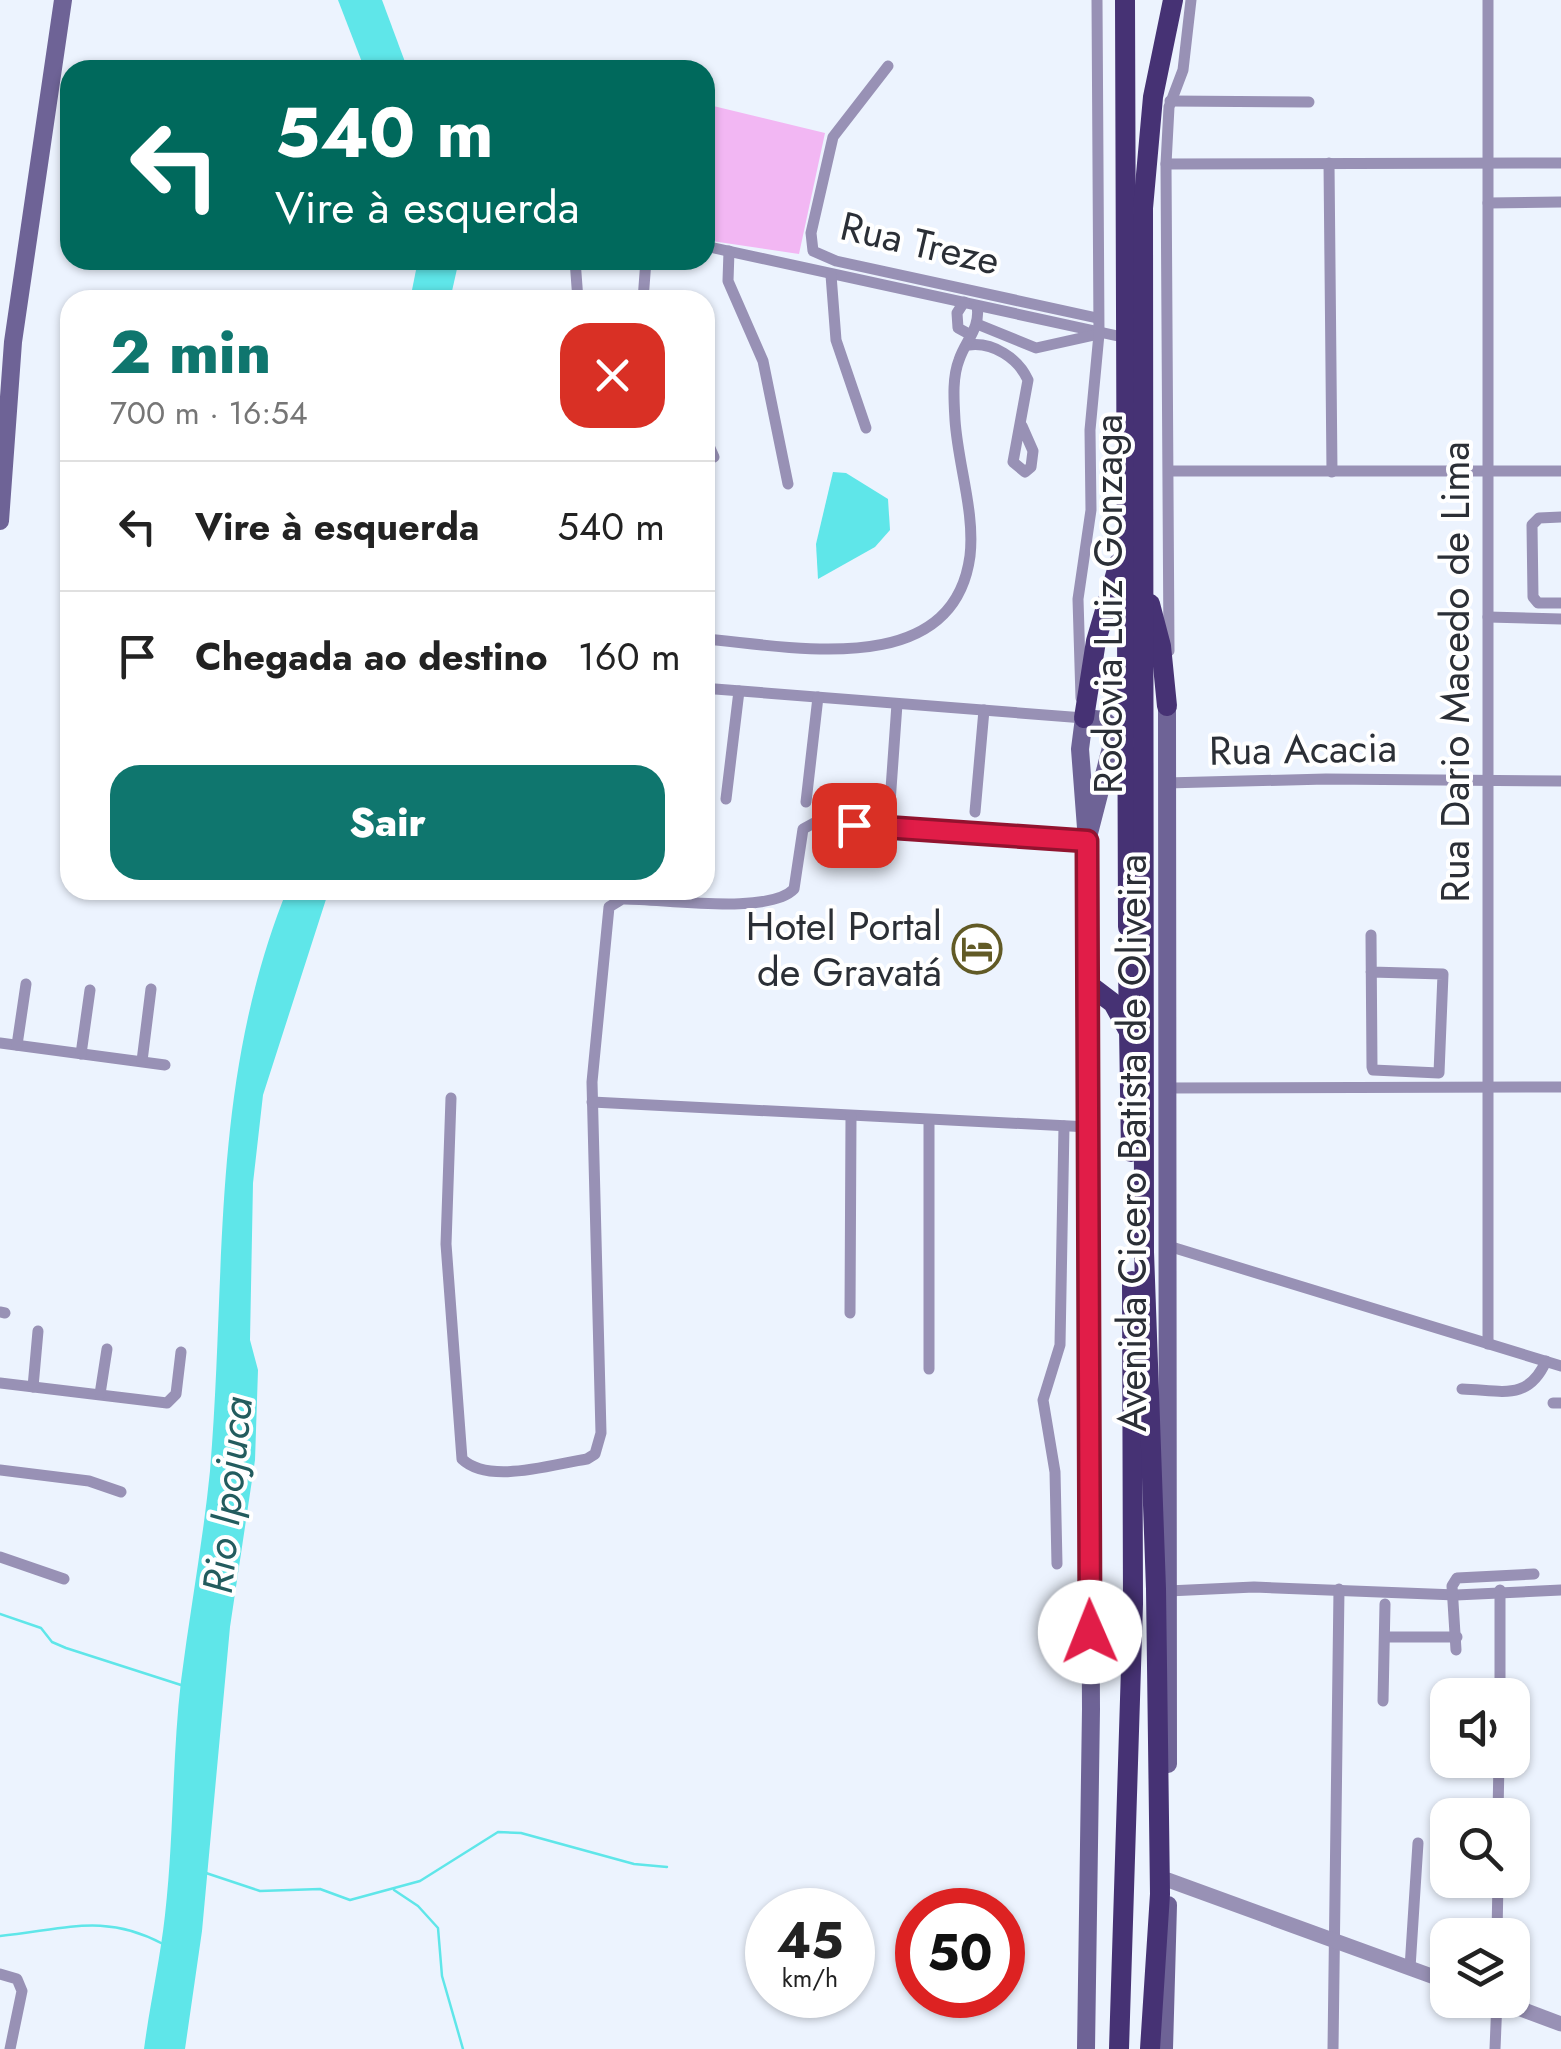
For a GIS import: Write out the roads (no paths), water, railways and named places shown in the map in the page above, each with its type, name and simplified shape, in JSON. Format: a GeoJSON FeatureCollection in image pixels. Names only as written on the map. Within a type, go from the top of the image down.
{"type":"FeatureCollection","features":[{"type":"Feature","properties":{"kind":"highway","name":"Rodovia Luiz Gonzaga"},"geometry":{"type":"LineString","coordinates":[[1119,2049],[1133,1604],[1124,552],[1125,0]]}},
{"type":"Feature","properties":{"kind":"highway","name":"Rodovia Luiz Gonzaga"},"geometry":{"type":"LineString","coordinates":[[1150,2049],[1160,1876],[1156,1590],[1144,1252],[1144,208],[1154,98],[1173,0]]}},
{"type":"Feature","properties":{"kind":"highway"},"geometry":{"type":"LineString","coordinates":[[1084,715],[1096,641],[1124,552]]}},
{"type":"Feature","properties":{"kind":"highway"},"geometry":{"type":"LineString","coordinates":[[1142,584],[1161,646],[1168,706]]}},
{"type":"Feature","properties":{"kind":"highway"},"geometry":{"type":"LineString","coordinates":[[1088,984],[1113,1002],[1130,1034]]}},
{"type":"Feature","properties":{"kind":"main road"},"geometry":{"type":"LineString","coordinates":[[0,520],[13,339],[63,0]]}},
{"type":"Feature","properties":{"kind":"main road","name":"Avenida Cicero Batista de Oliveira"},"geometry":{"type":"LineString","coordinates":[[1164,2049],[1168,1880],[1164,1245],[1168,706]]}},
{"type":"Feature","properties":{"kind":"main road"},"geometry":{"type":"LineString","coordinates":[[1084,715],[1111,726],[1113,740],[1087,841]]}},
{"type":"Feature","properties":{"kind":"main road","name":"Avenida Cicero Batista de Oliveira"},"geometry":{"type":"LineString","coordinates":[[1084,715],[1080,749],[1087,841],[1091,1748],[1086,2049]]}},
{"type":"Feature","properties":{"kind":"street"},"geometry":{"type":"LineString","coordinates":[[715,690],[1084,715],[1077,672],[1078,599],[1090,523],[1090,430],[1099,334],[1097,0]]}},
{"type":"Feature","properties":{"kind":"street","name":"Avenida Cicero Batista de Oliveira"},"geometry":{"type":"LineString","coordinates":[[1168,706],[1166,164],[1170,101],[1183,70],[1191,0]]}},
{"type":"Feature","properties":{"kind":"street","name":"Rua Dario Macedo de Lima"},"geometry":{"type":"LineString","coordinates":[[1488,0],[1488,1344]]}},
{"type":"Feature","properties":{"kind":"street","name":"Rua Treze"},"geometry":{"type":"LineString","coordinates":[[888,66],[833,137],[812,233],[813,251],[868,268],[1097,318]]}},
{"type":"Feature","properties":{"kind":"street"},"geometry":{"type":"LineString","coordinates":[[1170,101],[1310,102]]}},
{"type":"Feature","properties":{"kind":"street"},"geometry":{"type":"LineString","coordinates":[[1330,163],[1332,472]]}},
{"type":"Feature","properties":{"kind":"street"},"geometry":{"type":"LineString","coordinates":[[1166,164],[1561,163]]}},
{"type":"Feature","properties":{"kind":"street"},"geometry":{"type":"LineString","coordinates":[[1488,203],[1561,202]]}},
{"type":"Feature","properties":{"kind":"street"},"geometry":{"type":"LineString","coordinates":[[715,248],[1127,338]]}},
{"type":"Feature","properties":{"kind":"street"},"geometry":{"type":"LineString","coordinates":[[729,251],[728,281],[766,372],[788,484]]}},
{"type":"Feature","properties":{"kind":"street"},"geometry":{"type":"LineString","coordinates":[[831,275],[836,340],[845,376],[866,428]]}},
{"type":"Feature","properties":{"kind":"street"},"geometry":{"type":"LineString","coordinates":[[715,640],[861,651],[908,638],[948,607],[962,584],[970,555],[954,402],[956,370],[971,335],[970,304]]}},
{"type":"Feature","properties":{"kind":"street"},"geometry":{"type":"LineString","coordinates":[[970,304],[956,320],[958,328],[1023,368],[1028,392],[1022,426]]}},
{"type":"Feature","properties":{"kind":"street"},"geometry":{"type":"LineString","coordinates":[[1022,342],[1020,332],[1026,319]]}},
{"type":"Feature","properties":{"kind":"street"},"geometry":{"type":"LineString","coordinates":[[1054,323],[1054,345]]}},
{"type":"Feature","properties":{"kind":"street"},"geometry":{"type":"LineString","coordinates":[[971,335],[1022,342],[1036,348],[1099,334]]}},
{"type":"Feature","properties":{"kind":"street"},"geometry":{"type":"LineString","coordinates":[[1143,353],[1168,354]]}},
{"type":"Feature","properties":{"kind":"street"},"geometry":{"type":"LineString","coordinates":[[1170,471],[1561,471]]}},
{"type":"Feature","properties":{"kind":"street"},"geometry":{"type":"LineString","coordinates":[[1142,499],[1170,500]]}},
{"type":"Feature","properties":{"kind":"street"},"geometry":{"type":"LineString","coordinates":[[1561,517],[1536,519],[1532,542],[1535,601],[1561,604]]}},
{"type":"Feature","properties":{"kind":"street"},"geometry":{"type":"LineString","coordinates":[[1488,617],[1561,619]]}},
{"type":"Feature","properties":{"kind":"street"},"geometry":{"type":"LineString","coordinates":[[726,798],[739,691]]}},
{"type":"Feature","properties":{"kind":"street"},"geometry":{"type":"LineString","coordinates":[[806,802],[818,698]]}},
{"type":"Feature","properties":{"kind":"street"},"geometry":{"type":"LineString","coordinates":[[890,802],[897,704]]}},
{"type":"Feature","properties":{"kind":"street"},"geometry":{"type":"LineString","coordinates":[[975,812],[984,710]]}},
{"type":"Feature","properties":{"kind":"street","name":"Rua Acacia"},"geometry":{"type":"LineString","coordinates":[[1166,783],[1561,782]]}},
{"type":"Feature","properties":{"kind":"street"},"geometry":{"type":"LineString","coordinates":[[450,1098],[446,1244],[458,1352],[459,1447],[470,1466],[492,1472],[587,1459],[600,1444],[592,1102],[607,920],[615,900],[738,902],[783,897],[794,889],[803,830],[814,823],[1087,841]]}},
{"type":"Feature","properties":{"kind":"street"},"geometry":{"type":"LineString","coordinates":[[1371,934],[1372,1070],[1436,1074],[1443,1068],[1443,974],[1372,972]]}},
{"type":"Feature","properties":{"kind":"street"},"geometry":{"type":"LineString","coordinates":[[18,1045],[26,984]]}},
{"type":"Feature","properties":{"kind":"street"},"geometry":{"type":"LineString","coordinates":[[142,1061],[151,989]]}},
{"type":"Feature","properties":{"kind":"street"},"geometry":{"type":"LineString","coordinates":[[82,1054],[90,990]]}},
{"type":"Feature","properties":{"kind":"street"},"geometry":{"type":"LineString","coordinates":[[0,1043],[165,1065]]}},
{"type":"Feature","properties":{"kind":"street"},"geometry":{"type":"LineString","coordinates":[[1406,1073],[1406,1088]]}},
{"type":"Feature","properties":{"kind":"street"},"geometry":{"type":"LineString","coordinates":[[1166,1088],[1561,1087]]}},
{"type":"Feature","properties":{"kind":"street"},"geometry":{"type":"LineString","coordinates":[[592,1102],[1089,1128]]}},
{"type":"Feature","properties":{"kind":"street"},"geometry":{"type":"LineString","coordinates":[[850,1313],[851,1116]]}},
{"type":"Feature","properties":{"kind":"street"},"geometry":{"type":"LineString","coordinates":[[929,1120],[929,1369]]}},
{"type":"Feature","properties":{"kind":"street"},"geometry":{"type":"LineString","coordinates":[[1057,1564],[1055,1472],[1044,1400],[1060,1346],[1064,1126]]}},
{"type":"Feature","properties":{"kind":"street"},"geometry":{"type":"LineString","coordinates":[[1164,1245],[1561,1366]]}},
{"type":"Feature","properties":{"kind":"street"},"geometry":{"type":"LineString","coordinates":[[34,1387],[38,1331]]}},
{"type":"Feature","properties":{"kind":"street"},"geometry":{"type":"LineString","coordinates":[[100,1394],[107,1349]]}},
{"type":"Feature","properties":{"kind":"street"},"geometry":{"type":"LineString","coordinates":[[0,1383],[167,1403],[176,1394],[181,1352]]}},
{"type":"Feature","properties":{"kind":"street"},"geometry":{"type":"LineString","coordinates":[[1462,1388],[1523,1390],[1538,1381],[1546,1362]]}},
{"type":"Feature","properties":{"kind":"street"},"geometry":{"type":"LineString","coordinates":[[0,1470],[89,1481],[122,1492]]}},
{"type":"Feature","properties":{"kind":"street"},"geometry":{"type":"LineString","coordinates":[[0,1557],[64,1579]]}},
{"type":"Feature","properties":{"kind":"street"},"geometry":{"type":"LineString","coordinates":[[1385,1638],[1456,1643],[1456,1595],[1452,1586],[1461,1576],[1534,1574]]}},
{"type":"Feature","properties":{"kind":"street"},"geometry":{"type":"LineString","coordinates":[[1333,2049],[1339,1589]]}},
{"type":"Feature","properties":{"kind":"street"},"geometry":{"type":"LineString","coordinates":[[1168,1590],[1339,1589],[1456,1595],[1561,1590]]}},
{"type":"Feature","properties":{"kind":"street"},"geometry":{"type":"LineString","coordinates":[[1500,1590],[1500,1678]]}},
{"type":"Feature","properties":{"kind":"street"},"geometry":{"type":"LineString","coordinates":[[1383,1701],[1385,1604]]}},
{"type":"Feature","properties":{"kind":"street"},"geometry":{"type":"LineString","coordinates":[[1410,1968],[1418,1843]]}},
{"type":"Feature","properties":{"kind":"street"},"geometry":{"type":"LineString","coordinates":[[1168,1880],[1430,1975]]}},
{"type":"Feature","properties":{"kind":"street"},"geometry":{"type":"LineString","coordinates":[[0,1974],[17,1979],[22,1990],[10,2049]]}},
{"type":"Feature","properties":{"kind":"street"},"geometry":{"type":"LineString","coordinates":[[1530,2012],[1561,2024]]}},
{"type":"Feature","properties":{"kind":"street"},"geometry":{"type":"LineString","coordinates":[[1494,2049],[1496,2018]]}},
{"type":"Feature","properties":{"kind":"water"},"geometry":{"type":"Polygon","coordinates":[[[338,0],[382,0],[404,60],[361,60],[338,0]]]}},
{"type":"Feature","properties":{"kind":"water"},"geometry":{"type":"Polygon","coordinates":[[[416,270],[457,270],[452,290],[412,290],[416,270]]]}},
{"type":"Feature","properties":{"kind":"water"},"geometry":{"type":"Polygon","coordinates":[[[833,472],[846,473],[888,499],[890,530],[875,547],[818,579],[816,544],[833,472]]]}},
{"type":"Feature","properties":{"kind":"water","name":"Rio Ipojuca"},"geometry":{"type":"Polygon","coordinates":[[[284,900],[326,900],[263,1095],[253,1183],[250,1340],[258,1370],[255,1460],[230,1627],[202,1931],[185,2049],[144,2049],[165,1915],[181,1681],[210,1471],[233,1106],[244,1034],[262,962],[284,900]]]}},
{"type":"Feature","properties":{"kind":"waterway"},"geometry":{"type":"LineString","coordinates":[[0,1614],[41,1628],[52,1642],[66,1648],[181,1685]]}},
{"type":"Feature","properties":{"kind":"waterway"},"geometry":{"type":"LineString","coordinates":[[206,1873],[260,1891],[320,1889],[350,1900],[420,1881],[498,1832],[521,1833],[634,1864],[667,1867]]}},
{"type":"Feature","properties":{"kind":"waterway"},"geometry":{"type":"LineString","coordinates":[[394,1890],[418,1906],[438,1928],[442,1976],[463,2049]]}},
{"type":"Feature","properties":{"kind":"waterway"},"geometry":{"type":"LineString","coordinates":[[0,1936],[102,1926],[122,1928],[163,1944]]}},
{"type":"Feature","properties":{"kind":"place","name":"Hotel Portal de Gravatá"},"geometry":{"type":"Point","coordinates":[977,949]}}]}
